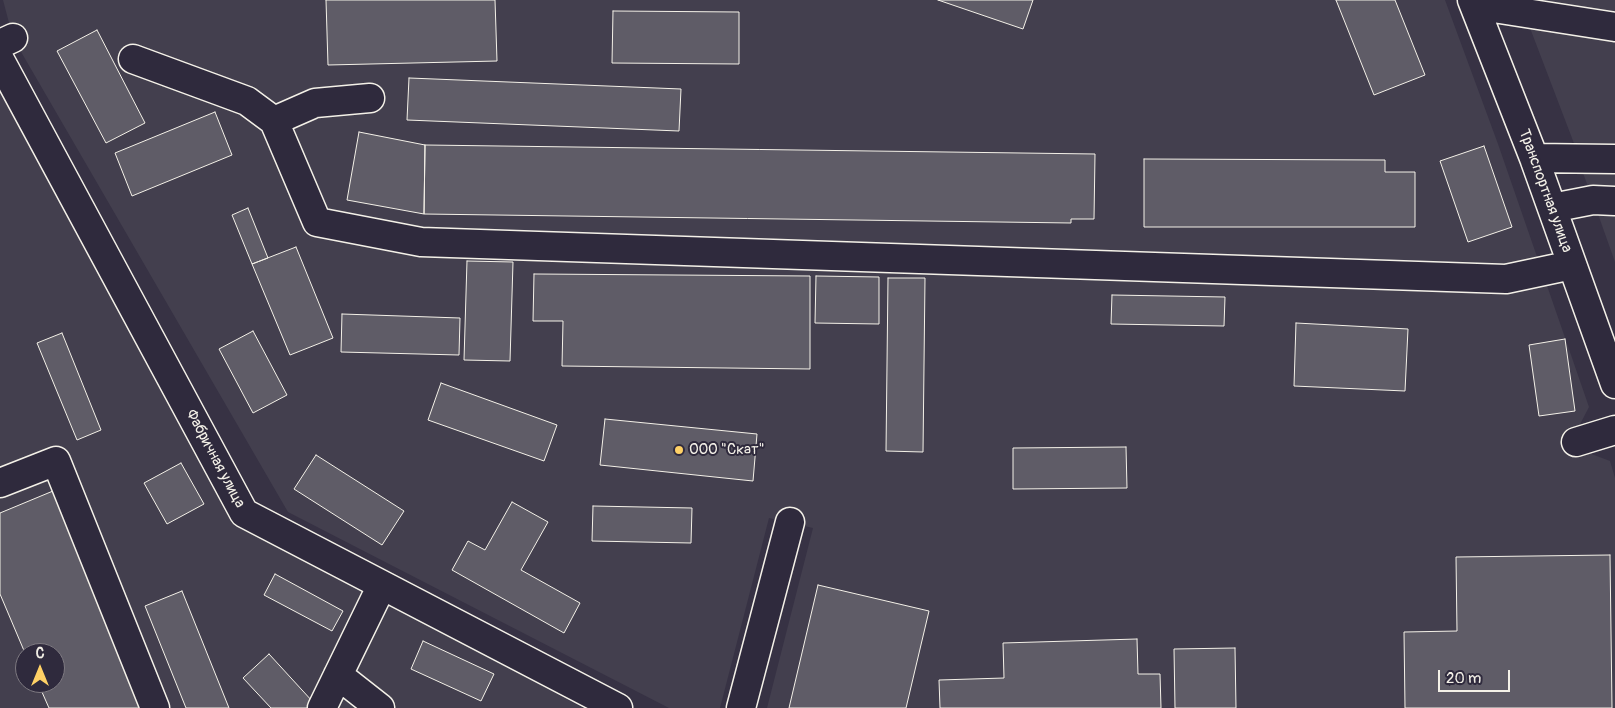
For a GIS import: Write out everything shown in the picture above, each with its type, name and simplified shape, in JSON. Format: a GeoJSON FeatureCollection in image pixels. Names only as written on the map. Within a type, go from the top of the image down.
{"type":"FeatureCollection","features":[{"type":"Feature","properties":{"kind":"street"},"geometry":{"type":"LineString","coordinates":[[1473,3],[1615,26]]}},
{"type":"Feature","properties":{"kind":"street","name":"Транспортная улица"},"geometry":{"type":"LineString","coordinates":[[1473,3],[1534,158],[1615,384]]}},
{"type":"Feature","properties":{"kind":"street","name":"Фабричная улица"},"geometry":{"type":"LineString","coordinates":[[4,48],[244,513],[618,708]]}},
{"type":"Feature","properties":{"kind":"street"},"geometry":{"type":"LineString","coordinates":[[133,59],[247,101],[274,121],[318,222],[421,242],[1506,279],[1572,265]]}},
{"type":"Feature","properties":{"kind":"street"},"geometry":{"type":"LineString","coordinates":[[274,121],[315,103],[370,98]]}},
{"type":"Feature","properties":{"kind":"street"},"geometry":{"type":"LineString","coordinates":[[1534,158],[1615,158]]}},
{"type":"Feature","properties":{"kind":"street"},"geometry":{"type":"LineString","coordinates":[[1552,208],[1593,200],[1615,201]]}},
{"type":"Feature","properties":{"kind":"street"},"geometry":{"type":"LineString","coordinates":[[1576,442],[1615,430]]}},
{"type":"Feature","properties":{"kind":"street"},"geometry":{"type":"LineString","coordinates":[[0,483],[56,461],[155,708]]}},
{"type":"Feature","properties":{"kind":"street"},"geometry":{"type":"LineString","coordinates":[[741,708],[790,522]]}},
{"type":"Feature","properties":{"kind":"street"},"geometry":{"type":"LineString","coordinates":[[322,708],[382,585]]}},
{"type":"Feature","properties":{"kind":"street"},"geometry":{"type":"LineString","coordinates":[[338,675],[380,708]]}},
{"type":"Feature","properties":{"kind":"shaded area"},"geometry":{"type":"Polygon","coordinates":[[[3,0],[1445,0],[1498,144],[1589,407],[1575,434],[1578,449],[1610,461],[1615,478],[1615,708],[767,708],[813,528],[769,518],[720,708],[669,708],[288,512],[13,38],[3,0]]]}},
{"type":"Feature","properties":{"kind":"shaded area"},"geometry":{"type":"Polygon","coordinates":[[[1522,0],[1615,0],[1615,15],[1522,0]]]}},
{"type":"Feature","properties":{"kind":"shaded area"},"geometry":{"type":"Polygon","coordinates":[[[1530,28],[1615,42],[1615,146],[1575,146],[1530,28]]]}},
{"type":"Feature","properties":{"kind":"shaded area"},"geometry":{"type":"Polygon","coordinates":[[[0,83],[238,523],[583,708],[0,708],[0,83]]]}},
{"type":"Feature","properties":{"kind":"shaded area"},"geometry":{"type":"Polygon","coordinates":[[[1583,173],[1615,173],[1615,262],[1593,200],[1583,173]]]}},
{"type":"Feature","properties":{"kind":"building"},"geometry":{"type":"Polygon","coordinates":[[[326,0],[495,0],[497,61],[328,65],[326,0]]]}},
{"type":"Feature","properties":{"kind":"building"},"geometry":{"type":"Polygon","coordinates":[[[938,0],[1033,0],[1023,29],[938,0]]]}},
{"type":"Feature","properties":{"kind":"building"},"geometry":{"type":"Polygon","coordinates":[[[1336,0],[1395,0],[1425,75],[1374,95],[1336,0]]]}},
{"type":"Feature","properties":{"kind":"building"},"geometry":{"type":"Polygon","coordinates":[[[613,11],[739,12],[739,64],[612,63],[613,11]]]}},
{"type":"Feature","properties":{"kind":"building"},"geometry":{"type":"Polygon","coordinates":[[[97,30],[145,123],[106,143],[57,51],[97,30]]]}},
{"type":"Feature","properties":{"kind":"building"},"geometry":{"type":"Polygon","coordinates":[[[409,78],[681,89],[679,131],[407,120],[409,78]]]}},
{"type":"Feature","properties":{"kind":"building"},"geometry":{"type":"Polygon","coordinates":[[[215,112],[232,155],[132,196],[115,153],[215,112]]]}},
{"type":"Feature","properties":{"kind":"building"},"geometry":{"type":"Polygon","coordinates":[[[359,132],[425,145],[424,214],[347,200],[359,132]]]}},
{"type":"Feature","properties":{"kind":"building"},"geometry":{"type":"Polygon","coordinates":[[[425,145],[1095,154],[1094,219],[1071,219],[1071,223],[424,214],[425,145]]]}},
{"type":"Feature","properties":{"kind":"building"},"geometry":{"type":"Polygon","coordinates":[[[1484,146],[1512,227],[1468,242],[1440,161],[1484,146]]]}},
{"type":"Feature","properties":{"kind":"building"},"geometry":{"type":"Polygon","coordinates":[[[1144,159],[1385,160],[1385,172],[1415,172],[1415,227],[1144,227],[1144,159]]]}},
{"type":"Feature","properties":{"kind":"building"},"geometry":{"type":"Polygon","coordinates":[[[248,208],[268,258],[252,264],[232,215],[248,208]]]}},
{"type":"Feature","properties":{"kind":"building"},"geometry":{"type":"Polygon","coordinates":[[[296,247],[333,338],[290,355],[252,264],[296,247]]]}},
{"type":"Feature","properties":{"kind":"building"},"geometry":{"type":"Polygon","coordinates":[[[467,261],[513,262],[510,361],[464,360],[467,261]]]}},
{"type":"Feature","properties":{"kind":"building"},"geometry":{"type":"Polygon","coordinates":[[[534,274],[810,276],[810,369],[562,366],[563,321],[533,321],[534,274]]]}},
{"type":"Feature","properties":{"kind":"building"},"geometry":{"type":"Polygon","coordinates":[[[816,276],[879,277],[879,324],[815,323],[816,276]]]}},
{"type":"Feature","properties":{"kind":"building"},"geometry":{"type":"Polygon","coordinates":[[[888,278],[925,278],[923,452],[886,451],[888,278]]]}},
{"type":"Feature","properties":{"kind":"building"},"geometry":{"type":"Polygon","coordinates":[[[1112,295],[1225,297],[1224,326],[1111,324],[1112,295]]]}},
{"type":"Feature","properties":{"kind":"building"},"geometry":{"type":"Polygon","coordinates":[[[342,314],[460,318],[459,355],[341,352],[342,314]]]}},
{"type":"Feature","properties":{"kind":"building"},"geometry":{"type":"Polygon","coordinates":[[[1296,323],[1408,329],[1405,391],[1294,386],[1296,323]]]}},
{"type":"Feature","properties":{"kind":"building"},"geometry":{"type":"Polygon","coordinates":[[[253,331],[287,395],[253,413],[219,349],[253,331]]]}},
{"type":"Feature","properties":{"kind":"building"},"geometry":{"type":"Polygon","coordinates":[[[62,333],[101,430],[77,440],[37,343],[62,333]]]}},
{"type":"Feature","properties":{"kind":"building"},"geometry":{"type":"Polygon","coordinates":[[[1565,339],[1575,411],[1539,416],[1529,345],[1565,339]]]}},
{"type":"Feature","properties":{"kind":"building"},"geometry":{"type":"Polygon","coordinates":[[[441,383],[557,425],[544,461],[428,420],[441,383]]]}},
{"type":"Feature","properties":{"kind":"building","name":"ООО \"Скат\""},"geometry":{"type":"Polygon","coordinates":[[[605,419],[757,434],[753,481],[600,465],[605,419]]]}},
{"type":"Feature","properties":{"kind":"building"},"geometry":{"type":"Polygon","coordinates":[[[1126,447],[1127,488],[1013,489],[1013,448],[1126,447]]]}},
{"type":"Feature","properties":{"kind":"building"},"geometry":{"type":"Polygon","coordinates":[[[316,455],[404,511],[382,545],[294,489],[316,455]]]}},
{"type":"Feature","properties":{"kind":"building"},"geometry":{"type":"Polygon","coordinates":[[[181,463],[204,504],[167,524],[144,483],[181,463]]]}},
{"type":"Feature","properties":{"kind":"building"},"geometry":{"type":"Polygon","coordinates":[[[53,491],[146,708],[49,708],[42,693],[65,693],[65,643],[21,643],[0,594],[0,513],[53,491]]]}},
{"type":"Feature","properties":{"kind":"building"},"geometry":{"type":"Polygon","coordinates":[[[512,502],[548,522],[521,570],[580,603],[564,633],[452,570],[468,541],[485,550],[512,502]]]}},
{"type":"Feature","properties":{"kind":"building"},"geometry":{"type":"Polygon","coordinates":[[[593,506],[692,508],[691,543],[592,541],[593,506]]]}},
{"type":"Feature","properties":{"kind":"building"},"geometry":{"type":"Polygon","coordinates":[[[1610,555],[1612,708],[1405,708],[1404,632],[1457,631],[1456,557],[1610,555]]]}},
{"type":"Feature","properties":{"kind":"building"},"geometry":{"type":"Polygon","coordinates":[[[275,574],[343,611],[332,631],[264,595],[275,574]]]}},
{"type":"Feature","properties":{"kind":"building"},"geometry":{"type":"Polygon","coordinates":[[[818,585],[929,611],[906,708],[789,708],[818,585]]]}},
{"type":"Feature","properties":{"kind":"building"},"geometry":{"type":"Polygon","coordinates":[[[182,591],[229,708],[186,708],[145,606],[182,591]]]}},
{"type":"Feature","properties":{"kind":"building"},"geometry":{"type":"Polygon","coordinates":[[[1137,639],[1138,674],[1160,674],[1161,708],[940,708],[939,680],[1004,678],[1003,643],[1137,639]]]}},
{"type":"Feature","properties":{"kind":"building"},"geometry":{"type":"Polygon","coordinates":[[[423,641],[494,674],[481,701],[411,669],[423,641]]]}},
{"type":"Feature","properties":{"kind":"building"},"geometry":{"type":"Polygon","coordinates":[[[1235,648],[1236,708],[1175,708],[1174,649],[1235,648]]]}},
{"type":"Feature","properties":{"kind":"building"},"geometry":{"type":"Polygon","coordinates":[[[269,654],[313,702],[307,708],[271,708],[243,678],[269,654]]]}},
{"type":"Feature","properties":{"kind":"place","name":"ООО \"Скат\""},"geometry":{"type":"Point","coordinates":[679,450]}}]}
